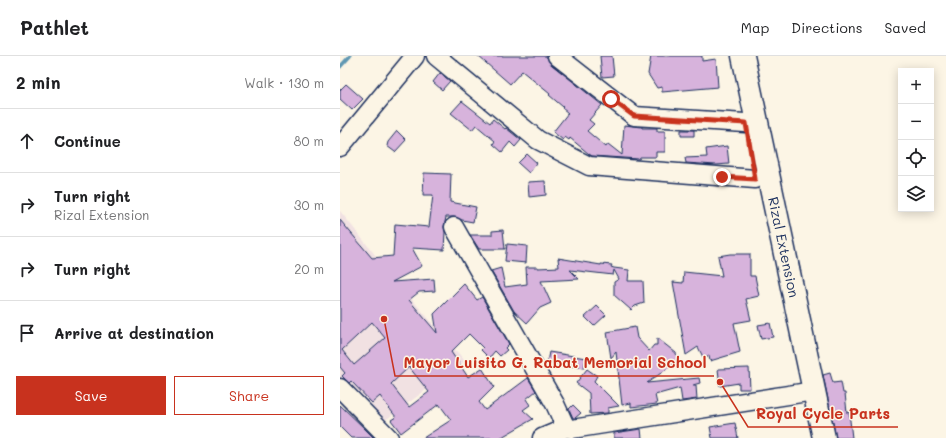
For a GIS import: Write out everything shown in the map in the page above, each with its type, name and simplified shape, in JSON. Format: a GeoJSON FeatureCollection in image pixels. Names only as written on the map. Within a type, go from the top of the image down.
{"type":"FeatureCollection","features":[{"type":"Feature","properties":{"kind":"main road","name":"Rizal Extension"},"geometry":{"type":"LineString","coordinates":[[730,56],[746,123],[755,179],[806,392],[824,438]]}},
{"type":"Feature","properties":{"kind":"main road","name":"Rizal Extension"},"geometry":{"type":"LineString","coordinates":[[743,56],[758,121],[806,392],[809,438]]}},
{"type":"Feature","properties":{"kind":"street"},"geometry":{"type":"LineString","coordinates":[[340,147],[415,56]]}},
{"type":"Feature","properties":{"kind":"street"},"geometry":{"type":"LineString","coordinates":[[436,56],[538,140],[589,166],[755,179]]}},
{"type":"Feature","properties":{"kind":"street"},"geometry":{"type":"LineString","coordinates":[[557,56],[634,116],[746,123]]}},
{"type":"Feature","properties":{"kind":"street"},"geometry":{"type":"LineString","coordinates":[[454,227],[572,432]]}},
{"type":"Feature","properties":{"kind":"street"},"geometry":{"type":"LineString","coordinates":[[340,388],[389,438]]}},
{"type":"Feature","properties":{"kind":"street"},"geometry":{"type":"LineString","coordinates":[[542,438],[806,392]]}},
{"type":"Feature","properties":{"kind":"shaded area"},"geometry":{"type":"Polygon","coordinates":[[[340,211],[392,276],[465,361],[384,421],[340,379],[340,211]]]}},
{"type":"Feature","properties":{"kind":"building"},"geometry":{"type":"Polygon","coordinates":[[[478,56],[546,56],[551,64],[602,105],[589,120],[594,124],[587,131],[606,147],[608,144],[622,155],[624,125],[642,128],[657,128],[657,131],[665,131],[665,152],[656,152],[656,157],[640,157],[639,159],[592,156],[570,138],[569,140],[565,137],[563,140],[553,132],[568,113],[549,95],[550,94],[522,71],[510,84],[478,56]]]}},
{"type":"Feature","properties":{"kind":"building"},"geometry":{"type":"Polygon","coordinates":[[[600,56],[612,56],[614,76],[602,77],[600,56]]]}},
{"type":"Feature","properties":{"kind":"building"},"geometry":{"type":"Polygon","coordinates":[[[651,56],[702,56],[702,61],[716,59],[718,87],[662,92],[662,87],[657,88],[648,74],[651,56]]]}},
{"type":"Feature","properties":{"kind":"building"},"geometry":{"type":"Polygon","coordinates":[[[440,73],[450,81],[442,90],[433,82],[440,73]]]}},
{"type":"Feature","properties":{"kind":"building"},"geometry":{"type":"Polygon","coordinates":[[[346,84],[363,99],[352,110],[340,99],[340,90],[346,84]]]}},
{"type":"Feature","properties":{"kind":"building"},"geometry":{"type":"Polygon","coordinates":[[[462,101],[490,123],[493,119],[521,140],[515,147],[510,142],[502,152],[493,144],[495,141],[476,125],[472,130],[451,113],[462,101]]]}},
{"type":"Feature","properties":{"kind":"building"},"geometry":{"type":"Polygon","coordinates":[[[681,130],[694,130],[694,136],[681,136],[681,130]]]}},
{"type":"Feature","properties":{"kind":"building"},"geometry":{"type":"Polygon","coordinates":[[[397,131],[406,140],[395,152],[387,146],[388,142],[397,131]]]}},
{"type":"Feature","properties":{"kind":"building"},"geometry":{"type":"Polygon","coordinates":[[[727,146],[729,164],[716,165],[686,163],[685,158],[707,157],[706,149],[727,146]]]}},
{"type":"Feature","properties":{"kind":"building"},"geometry":{"type":"Polygon","coordinates":[[[527,154],[537,163],[529,173],[518,163],[527,154]]]}},
{"type":"Feature","properties":{"kind":"building"},"geometry":{"type":"Polygon","coordinates":[[[424,173],[451,174],[450,202],[476,207],[473,222],[454,217],[446,217],[444,227],[444,250],[412,248],[422,266],[392,282],[434,279],[435,291],[419,292],[409,300],[437,333],[434,314],[464,284],[477,300],[482,297],[509,344],[505,348],[507,350],[500,356],[495,351],[489,358],[481,350],[483,348],[469,334],[451,352],[468,377],[482,368],[494,387],[479,402],[485,410],[528,378],[536,391],[526,399],[530,405],[523,410],[533,419],[500,438],[423,438],[451,420],[439,404],[401,433],[391,420],[396,417],[380,396],[372,403],[351,381],[349,383],[342,376],[345,373],[340,367],[340,220],[372,258],[393,256],[395,224],[429,227],[433,195],[423,195],[424,173]],[[372,322],[342,350],[354,365],[385,338],[372,322]],[[409,367],[391,384],[409,407],[429,392],[409,367]]]}},
{"type":"Feature","properties":{"kind":"building"},"geometry":{"type":"Polygon","coordinates":[[[545,181],[546,195],[529,197],[528,182],[545,181]]]}},
{"type":"Feature","properties":{"kind":"building"},"geometry":{"type":"Polygon","coordinates":[[[503,230],[505,249],[479,249],[470,235],[492,235],[492,231],[503,230]]]}},
{"type":"Feature","properties":{"kind":"building"},"geometry":{"type":"Polygon","coordinates":[[[507,244],[527,246],[526,263],[505,261],[507,244]]]}},
{"type":"Feature","properties":{"kind":"building"},"geometry":{"type":"Polygon","coordinates":[[[730,254],[750,254],[750,276],[755,276],[759,296],[746,299],[751,320],[734,323],[740,352],[710,361],[709,356],[704,359],[698,347],[686,355],[673,282],[683,283],[684,272],[722,276],[718,256],[730,254]]]}},
{"type":"Feature","properties":{"kind":"building"},"geometry":{"type":"Polygon","coordinates":[[[558,258],[601,265],[612,265],[611,267],[614,268],[629,270],[628,281],[643,281],[644,303],[635,306],[631,310],[614,295],[614,282],[619,279],[614,270],[613,275],[570,270],[579,279],[541,281],[551,303],[540,308],[527,323],[514,311],[491,271],[501,268],[505,287],[527,284],[526,267],[559,267],[558,258]]]}},
{"type":"Feature","properties":{"kind":"building"},"geometry":{"type":"Polygon","coordinates":[[[597,306],[606,315],[594,326],[585,317],[597,306]]]}},
{"type":"Feature","properties":{"kind":"building"},"geometry":{"type":"Polygon","coordinates":[[[770,323],[773,337],[761,339],[758,325],[770,323]]]}},
{"type":"Feature","properties":{"kind":"building"},"geometry":{"type":"Polygon","coordinates":[[[635,327],[637,338],[649,351],[654,345],[657,345],[657,338],[676,353],[678,361],[647,383],[699,378],[700,383],[693,385],[696,386],[697,399],[682,401],[680,388],[655,395],[657,404],[631,407],[631,403],[622,405],[616,352],[611,358],[607,332],[635,327]]]}},
{"type":"Feature","properties":{"kind":"building"},"geometry":{"type":"Polygon","coordinates":[[[549,352],[586,358],[584,368],[547,362],[549,352]]]}},
{"type":"Feature","properties":{"kind":"building"},"geometry":{"type":"Polygon","coordinates":[[[749,368],[750,389],[739,389],[739,383],[720,386],[718,369],[749,368]]]}},
{"type":"Feature","properties":{"kind":"building"},"geometry":{"type":"Polygon","coordinates":[[[587,369],[597,376],[594,381],[619,406],[608,408],[608,413],[590,414],[589,393],[576,383],[587,369]]]}},
{"type":"Feature","properties":{"kind":"building"},"geometry":{"type":"Polygon","coordinates":[[[830,373],[833,383],[841,382],[843,393],[845,393],[852,438],[836,438],[823,375],[830,373]]]}},
{"type":"Feature","properties":{"kind":"building"},"geometry":{"type":"Polygon","coordinates":[[[340,405],[374,438],[351,438],[340,427],[340,405]]]}},
{"type":"Feature","properties":{"kind":"building"},"geometry":{"type":"Polygon","coordinates":[[[573,405],[581,413],[575,418],[573,418],[569,409],[573,405]]]}},
{"type":"Feature","properties":{"kind":"building"},"geometry":{"type":"Polygon","coordinates":[[[735,423],[738,438],[712,438],[710,427],[735,423]]]}},
{"type":"Feature","properties":{"kind":"building"},"geometry":{"type":"Polygon","coordinates":[[[641,429],[642,438],[614,438],[614,433],[641,429]]]}},
{"type":"Feature","properties":{"kind":"waterway"},"geometry":{"type":"LineString","coordinates":[[340,67],[350,56]]}},
{"type":"Feature","properties":{"kind":"place","name":"Mayor Luisito G. Rabat Memorial School"},"geometry":{"type":"Point","coordinates":[384,319]}},
{"type":"Feature","properties":{"kind":"place","name":"Royal Cycle Parts"},"geometry":{"type":"Point","coordinates":[720,382]}},
{"type":"Feature","properties":{"kind":"route"},"geometry":{"type":"LineString","coordinates":[[611,99],[634,116],[746,123],[755,179],[722,177]]}}]}
